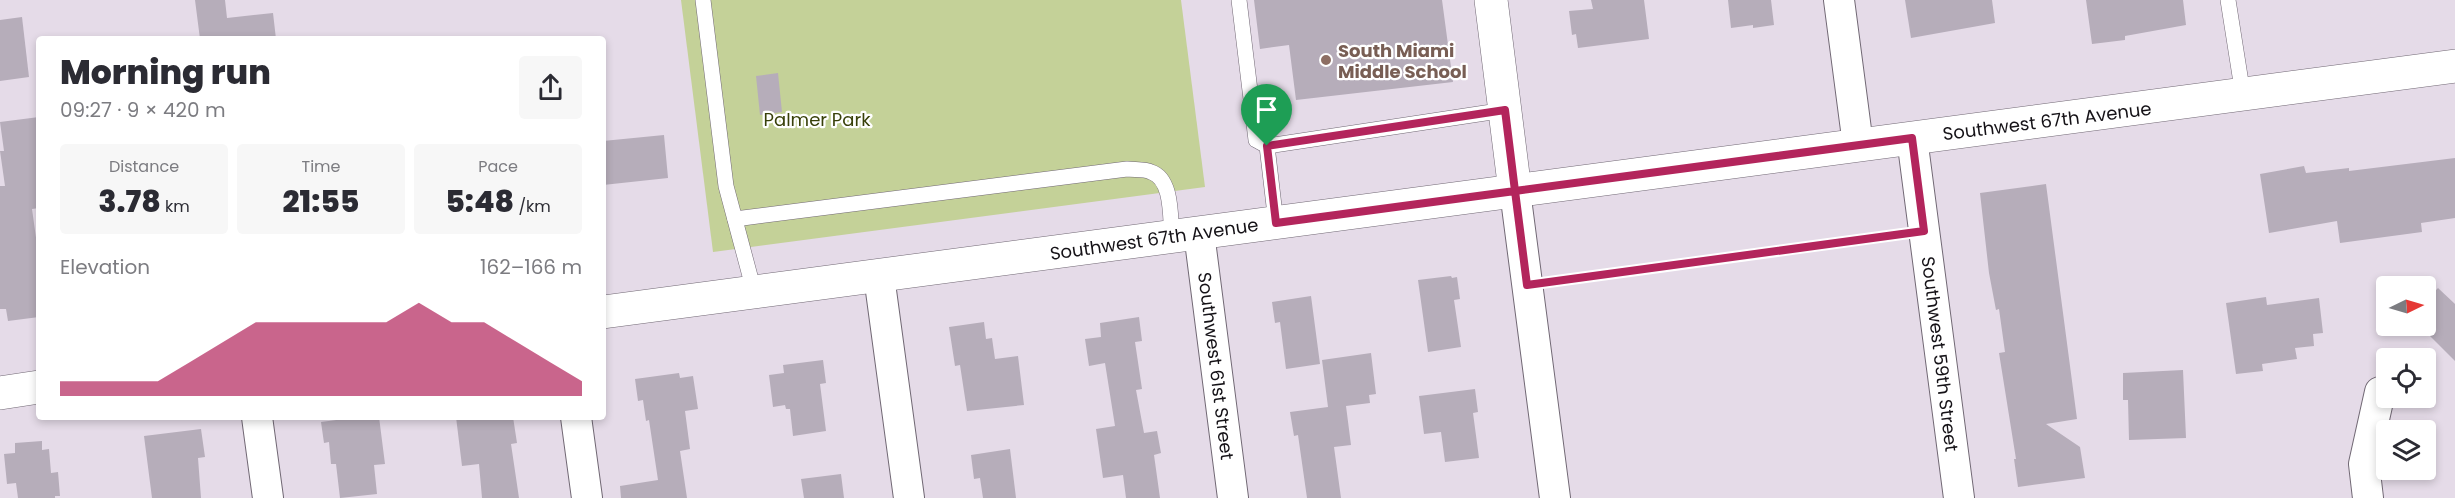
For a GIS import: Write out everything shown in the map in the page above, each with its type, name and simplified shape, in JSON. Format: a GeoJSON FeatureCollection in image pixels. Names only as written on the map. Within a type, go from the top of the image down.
{"type":"FeatureCollection","features":[{"type":"Feature","properties":{"kind":"main road"},"geometry":{"type":"LineString","coordinates":[[1491,0],[1515,191]]}},
{"type":"Feature","properties":{"kind":"main road","name":"Southwest 67th Avenue"},"geometry":{"type":"LineString","coordinates":[[606,312],[2455,66]]}},
{"type":"Feature","properties":{"kind":"main road"},"geometry":{"type":"LineString","coordinates":[[0,393],[36,387]]}},
{"type":"Feature","properties":{"kind":"street"},"geometry":{"type":"LineString","coordinates":[[1839,0],[1858,145]]}},
{"type":"Feature","properties":{"kind":"street","name":"Southwest 59th Street"},"geometry":{"type":"LineString","coordinates":[[1912,138],[1959,498]]}},
{"type":"Feature","properties":{"kind":"street"},"geometry":{"type":"LineString","coordinates":[[1515,191],[1554,498]]}},
{"type":"Feature","properties":{"kind":"street","name":"Southwest 61st Street"},"geometry":{"type":"LineString","coordinates":[[1186,235],[1233,498]]}},
{"type":"Feature","properties":{"kind":"street"},"geometry":{"type":"LineString","coordinates":[[879,276],[909,498]]}},
{"type":"Feature","properties":{"kind":"street"},"geometry":{"type":"LineString","coordinates":[[2368,498],[2364,464],[2377,408]]}},
{"type":"Feature","properties":{"kind":"street"},"geometry":{"type":"LineString","coordinates":[[257,420],[268,498]]}},
{"type":"Feature","properties":{"kind":"street"},"geometry":{"type":"LineString","coordinates":[[576,420],[587,498]]}},
{"type":"Feature","properties":{"kind":"lane"},"geometry":{"type":"LineString","coordinates":[[702,0],[726,186],[754,291]]}},
{"type":"Feature","properties":{"kind":"lane"},"geometry":{"type":"LineString","coordinates":[[1239,0],[1256,140],[1267,146],[1505,110]]}},
{"type":"Feature","properties":{"kind":"lane"},"geometry":{"type":"LineString","coordinates":[[2228,0],[2243,95]]}},
{"type":"Feature","properties":{"kind":"lane"},"geometry":{"type":"LineString","coordinates":[[1267,146],[1276,223]]}},
{"type":"Feature","properties":{"kind":"lane"},"geometry":{"type":"LineString","coordinates":[[735,219],[1128,169],[1152,172],[1163,180],[1168,197],[1186,235]]}},
{"type":"Feature","properties":{"kind":"path"},"geometry":{"type":"LineString","coordinates":[[1527,285],[1924,231]]}},
{"type":"Feature","properties":{"kind":"green space","name":"Palmer Park"},"geometry":{"type":"Polygon","coordinates":[[[681,0],[1181,0],[1205,187],[713,252],[681,0]]]}},
{"type":"Feature","properties":{"kind":"building"},"geometry":{"type":"Polygon","coordinates":[[[195,0],[225,0],[227,18],[273,13],[276,36],[200,36],[195,0]]]}},
{"type":"Feature","properties":{"kind":"building"},"geometry":{"type":"Polygon","coordinates":[[[1254,0],[1442,0],[1453,82],[1296,100],[1289,45],[1260,49],[1254,0]]]}},
{"type":"Feature","properties":{"kind":"building"},"geometry":{"type":"Polygon","coordinates":[[[1591,0],[1644,0],[1649,39],[1578,48],[1576,34],[1572,35],[1569,11],[1593,9],[1591,0]]]}},
{"type":"Feature","properties":{"kind":"building"},"geometry":{"type":"Polygon","coordinates":[[[1728,0],[1771,0],[1774,25],[1731,28],[1728,0]]]}},
{"type":"Feature","properties":{"kind":"building"},"geometry":{"type":"Polygon","coordinates":[[[1905,0],[1992,0],[1995,23],[1911,38],[1905,0]]]}},
{"type":"Feature","properties":{"kind":"building"},"geometry":{"type":"Polygon","coordinates":[[[2086,0],[2183,0],[2186,25],[2125,36],[2125,40],[2092,44],[2086,0]]]}},
{"type":"Feature","properties":{"kind":"building"},"geometry":{"type":"Polygon","coordinates":[[[22,17],[29,77],[0,81],[0,20],[22,17]]]}},
{"type":"Feature","properties":{"kind":"building"},"geometry":{"type":"Polygon","coordinates":[[[778,73],[782,112],[760,115],[756,76],[778,73]]]}},
{"type":"Feature","properties":{"kind":"building"},"geometry":{"type":"Polygon","coordinates":[[[36,117],[36,208],[32,209],[36,238],[36,317],[8,321],[6,309],[0,309],[0,186],[5,186],[0,151],[4,151],[0,122],[36,117]]]}},
{"type":"Feature","properties":{"kind":"building"},"geometry":{"type":"Polygon","coordinates":[[[664,135],[668,178],[606,185],[606,141],[664,135]]]}},
{"type":"Feature","properties":{"kind":"building"},"geometry":{"type":"Polygon","coordinates":[[[2455,158],[2455,218],[2421,223],[2422,232],[2340,243],[2337,221],[2269,233],[2260,174],[2304,166],[2306,173],[2349,168],[2349,171],[2455,158]]]}},
{"type":"Feature","properties":{"kind":"building"},"geometry":{"type":"Polygon","coordinates":[[[2046,184],[2077,419],[2046,424],[2080,447],[2085,478],[2018,487],[2014,459],[2016,459],[1999,353],[2005,352],[1999,309],[1996,310],[1989,273],[1980,193],[2046,184]]]}},
{"type":"Feature","properties":{"kind":"building"},"geometry":{"type":"Polygon","coordinates":[[[1451,276],[1452,278],[1457,277],[1460,299],[1454,300],[1461,347],[1428,352],[1418,280],[1451,276]]]}},
{"type":"Feature","properties":{"kind":"building"},"geometry":{"type":"Polygon","coordinates":[[[2438,288],[2455,304],[2455,361],[2430,336],[2436,336],[2436,290],[2438,288]]]}},
{"type":"Feature","properties":{"kind":"building"},"geometry":{"type":"Polygon","coordinates":[[[1311,296],[1320,364],[1286,369],[1280,322],[1275,323],[1272,302],[1311,296]]]}},
{"type":"Feature","properties":{"kind":"building"},"geometry":{"type":"Polygon","coordinates":[[[2266,297],[2267,305],[2319,298],[2323,333],[2313,334],[2314,346],[2295,348],[2297,359],[2262,364],[2263,371],[2236,374],[2226,303],[2266,297]]]}},
{"type":"Feature","properties":{"kind":"building"},"geometry":{"type":"Polygon","coordinates":[[[1139,317],[1142,341],[1135,342],[1142,389],[1136,390],[1144,433],[1157,431],[1161,453],[1154,455],[1160,498],[1126,498],[1123,475],[1103,478],[1096,429],[1115,426],[1105,363],[1089,366],[1085,339],[1101,337],[1100,323],[1139,317]]]}},
{"type":"Feature","properties":{"kind":"building"},"geometry":{"type":"Polygon","coordinates":[[[984,322],[986,339],[992,338],[995,359],[1018,356],[1024,405],[967,411],[960,365],[955,366],[949,327],[984,322]]]}},
{"type":"Feature","properties":{"kind":"building"},"geometry":{"type":"Polygon","coordinates":[[[1371,353],[1376,394],[1369,395],[1370,403],[1346,406],[1351,445],[1334,447],[1341,498],[1307,498],[1298,435],[1294,436],[1290,412],[1328,407],[1322,360],[1371,353]]]}},
{"type":"Feature","properties":{"kind":"building"},"geometry":{"type":"Polygon","coordinates":[[[823,360],[826,383],[820,384],[826,431],[793,436],[790,409],[786,409],[785,405],[773,407],[769,375],[784,373],[783,365],[823,360]]]}},
{"type":"Feature","properties":{"kind":"building"},"geometry":{"type":"Polygon","coordinates":[[[2183,370],[2186,438],[2129,440],[2128,400],[2123,400],[2123,373],[2183,370]]]}},
{"type":"Feature","properties":{"kind":"building"},"geometry":{"type":"Polygon","coordinates":[[[679,373],[680,378],[693,376],[698,409],[685,411],[690,449],[680,451],[687,498],[621,498],[620,486],[658,480],[649,420],[646,421],[643,400],[638,401],[635,379],[679,373]]]}},
{"type":"Feature","properties":{"kind":"building"},"geometry":{"type":"Polygon","coordinates":[[[1475,389],[1478,412],[1473,413],[1479,458],[1445,462],[1441,432],[1424,434],[1419,396],[1475,389]]]}},
{"type":"Feature","properties":{"kind":"building"},"geometry":{"type":"Polygon","coordinates":[[[379,420],[385,464],[374,465],[377,494],[340,498],[336,464],[331,464],[329,442],[324,443],[321,422],[379,420]]]}},
{"type":"Feature","properties":{"kind":"building"},"geometry":{"type":"Polygon","coordinates":[[[456,420],[513,420],[517,443],[511,444],[519,498],[482,498],[479,464],[462,466],[456,420]]]}},
{"type":"Feature","properties":{"kind":"building"},"geometry":{"type":"Polygon","coordinates":[[[201,429],[205,457],[198,458],[201,498],[152,498],[144,436],[201,429]]]}},
{"type":"Feature","properties":{"kind":"building"},"geometry":{"type":"Polygon","coordinates":[[[42,441],[42,450],[49,449],[51,473],[58,472],[60,496],[18,498],[16,483],[7,484],[4,454],[15,453],[15,443],[42,441]]]}},
{"type":"Feature","properties":{"kind":"building"},"geometry":{"type":"Polygon","coordinates":[[[1010,449],[1016,498],[983,498],[980,478],[974,479],[971,455],[1010,449]]]}},
{"type":"Feature","properties":{"kind":"building"},"geometry":{"type":"Polygon","coordinates":[[[841,474],[844,498],[804,498],[801,479],[841,474]]]}},
{"type":"Feature","properties":{"kind":"place","name":"South Miami Middle School"},"geometry":{"type":"Point","coordinates":[1326,60]}},
{"type":"Feature","properties":{"kind":"route"},"geometry":{"type":"LineString","coordinates":[[1267,146],[1276,223],[1515,191],[1527,285],[1924,231],[1912,138],[1515,191],[1505,110],[1267,146]]}}]}
